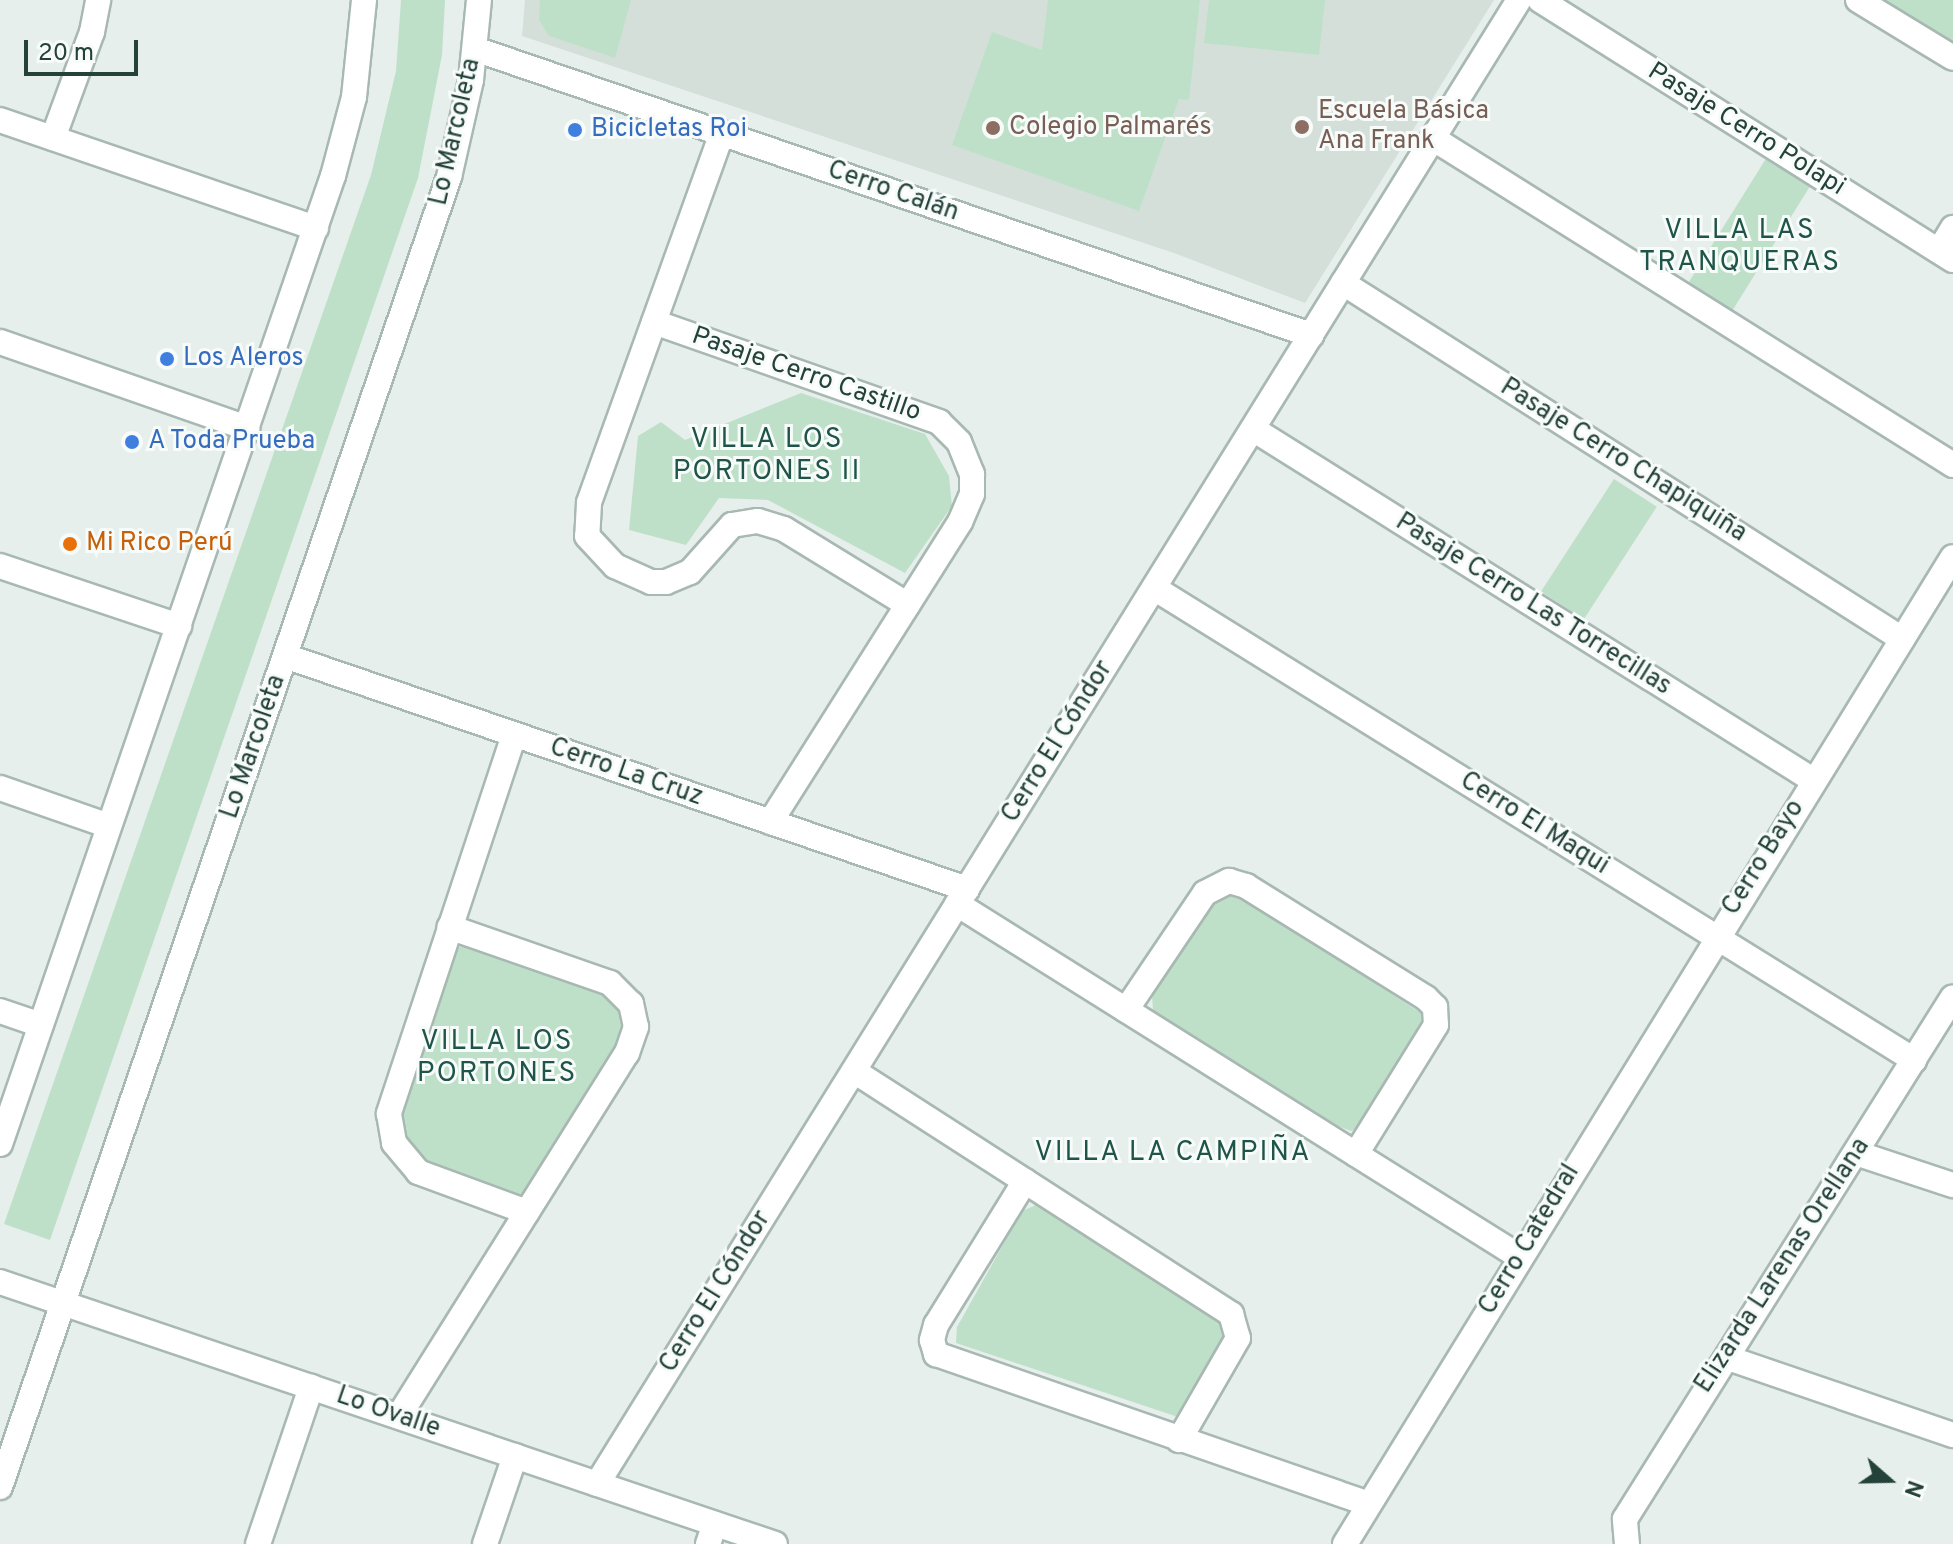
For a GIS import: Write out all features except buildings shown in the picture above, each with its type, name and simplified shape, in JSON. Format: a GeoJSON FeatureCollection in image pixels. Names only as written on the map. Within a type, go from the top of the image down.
{"type":"FeatureCollection","features":[{"type":"Feature","properties":{"kind":"street"},"geometry":{"type":"LineString","coordinates":[[53,138],[92,32],[98,0]]}},
{"type":"Feature","properties":{"kind":"street"},"geometry":{"type":"LineString","coordinates":[[0,1144],[316,228],[354,97],[364,0]]}},
{"type":"Feature","properties":{"kind":"street","name":"Lo Marcoleta"},"geometry":{"type":"LineString","coordinates":[[0,1487],[449,177],[475,49],[479,0]]}},
{"type":"Feature","properties":{"kind":"street","name":"Cerro El Cóndor"},"geometry":{"type":"LineString","coordinates":[[597,1484],[1519,0]]}},
{"type":"Feature","properties":{"kind":"street","name":"Pasaje Cerro Polapi"},"geometry":{"type":"LineString","coordinates":[[1540,0],[1946,255]]}},
{"type":"Feature","properties":{"kind":"street"},"geometry":{"type":"LineString","coordinates":[[1858,0],[1953,58]]}},
{"type":"Feature","properties":{"kind":"street","name":"Cerro Calán"},"geometry":{"type":"LineString","coordinates":[[475,49],[1311,335]]}},
{"type":"Feature","properties":{"kind":"street"},"geometry":{"type":"LineString","coordinates":[[0,120],[316,228]]}},
{"type":"Feature","properties":{"kind":"street"},"geometry":{"type":"LineString","coordinates":[[722,133],[589,503],[587,536],[593,548],[630,574],[666,582],[690,572],[732,525],[758,521],[784,529],[908,605]]}},
{"type":"Feature","properties":{"kind":"street"},"geometry":{"type":"LineString","coordinates":[[1434,139],[1953,465]]}},
{"type":"Feature","properties":{"kind":"street"},"geometry":{"type":"LineString","coordinates":[[1946,255],[1953,228]]}},
{"type":"Feature","properties":{"kind":"street","name":"Pasaje Cerro Chapiquiña"},"geometry":{"type":"LineString","coordinates":[[1343,283],[1902,639]]}},
{"type":"Feature","properties":{"kind":"street","name":"Pasaje Cerro Castillo"},"geometry":{"type":"LineString","coordinates":[[654,322],[931,418],[953,434],[969,462],[972,494],[908,605],[770,822]]}},
{"type":"Feature","properties":{"kind":"street"},"geometry":{"type":"LineString","coordinates":[[0,342],[247,428]]}},
{"type":"Feature","properties":{"kind":"street","name":"Pasaje Cerro Las Torrecillas"},"geometry":{"type":"LineString","coordinates":[[1253,429],[1813,780]]}},
{"type":"Feature","properties":{"kind":"street","name":"Cerro Bayo"},"geometry":{"type":"LineString","coordinates":[[1715,937],[1953,557]]}},
{"type":"Feature","properties":{"kind":"street"},"geometry":{"type":"LineString","coordinates":[[0,566],[179,626]]}},
{"type":"Feature","properties":{"kind":"street","name":"Cerro El Maqui"},"geometry":{"type":"LineString","coordinates":[[1154,588],[1914,1060]]}},
{"type":"Feature","properties":{"kind":"street","name":"Cerro La Cruz"},"geometry":{"type":"LineString","coordinates":[[285,656],[770,822],[962,897],[1126,1010],[1520,1257]]}},
{"type":"Feature","properties":{"kind":"street"},"geometry":{"type":"LineString","coordinates":[[514,735],[395,1086],[390,1129],[400,1155],[418,1172],[527,1212]]}},
{"type":"Feature","properties":{"kind":"street"},"geometry":{"type":"LineString","coordinates":[[0,788],[109,826]]}},
{"type":"Feature","properties":{"kind":"street"},"geometry":{"type":"LineString","coordinates":[[1126,1010],[1205,893],[1229,881],[1246,886],[1426,998],[1435,1007],[1436,1025],[1356,1154]]}},
{"type":"Feature","properties":{"kind":"street"},"geometry":{"type":"LineString","coordinates":[[399,1416],[634,1038],[635,1015],[625,995],[610,983],[449,927]]}},
{"type":"Feature","properties":{"kind":"street","name":"Cerro Catedral"},"geometry":{"type":"LineString","coordinates":[[1345,1544],[1715,937]]}},
{"type":"Feature","properties":{"kind":"street","name":"Elizarda Larenas Orellana"},"geometry":{"type":"LineString","coordinates":[[1626,1541],[1625,1519],[1953,997]]}},
{"type":"Feature","properties":{"kind":"street"},"geometry":{"type":"LineString","coordinates":[[0,1011],[41,1025]]}},
{"type":"Feature","properties":{"kind":"street"},"geometry":{"type":"LineString","coordinates":[[854,1071],[1235,1320],[1238,1338],[1179,1440]]}},
{"type":"Feature","properties":{"kind":"street"},"geometry":{"type":"LineString","coordinates":[[1856,1153],[1953,1185]]}},
{"type":"Feature","properties":{"kind":"street"},"geometry":{"type":"LineString","coordinates":[[1025,1181],[936,1325],[932,1340],[936,1354],[1369,1504]]}},
{"type":"Feature","properties":{"kind":"street","name":"Lo Ovalle"},"geometry":{"type":"LineString","coordinates":[[0,1282],[597,1484],[712,1534],[775,1544]]}},
{"type":"Feature","properties":{"kind":"street"},"geometry":{"type":"LineString","coordinates":[[1728,1358],[1953,1435]]}},
{"type":"Feature","properties":{"kind":"street"},"geometry":{"type":"LineString","coordinates":[[258,1544],[311,1387]]}},
{"type":"Feature","properties":{"kind":"street"},"geometry":{"type":"LineString","coordinates":[[485,1544],[515,1456]]}},
{"type":"Feature","properties":{"kind":"shaded area","name":"Colegio Palmarés"},"geometry":{"type":"Polygon","coordinates":[[[525,0],[1494,0],[1305,303],[1174,253],[522,36],[525,0]]]}},
{"type":"Feature","properties":{"kind":"green space"},"geometry":{"type":"Polygon","coordinates":[[[401,0],[445,0],[442,55],[418,178],[50,1240],[4,1224],[371,175],[396,71],[401,0]]]}},
{"type":"Feature","properties":{"kind":"green space"},"geometry":{"type":"Polygon","coordinates":[[[540,0],[631,0],[615,58],[549,36],[539,20],[540,0]]]}},
{"type":"Feature","properties":{"kind":"green space"},"geometry":{"type":"Polygon","coordinates":[[[1048,0],[1200,0],[1189,100],[1179,99],[1139,211],[952,145],[992,32],[1042,50],[1048,0]]]}},
{"type":"Feature","properties":{"kind":"green space"},"geometry":{"type":"Polygon","coordinates":[[[1209,0],[1325,0],[1319,55],[1204,43],[1209,0]]]}},
{"type":"Feature","properties":{"kind":"green space"},"geometry":{"type":"Polygon","coordinates":[[[1881,0],[1953,0],[1953,44],[1881,0]]]}},
{"type":"Feature","properties":{"kind":"green space"},"geometry":{"type":"Polygon","coordinates":[[[1767,157],[1811,185],[1732,312],[1688,284],[1767,157]]]}},
{"type":"Feature","properties":{"kind":"green space"},"geometry":{"type":"Polygon","coordinates":[[[801,393],[925,434],[949,476],[952,506],[905,573],[768,500],[719,498],[686,545],[629,530],[638,436],[661,422],[685,440],[801,393]]]}},
{"type":"Feature","properties":{"kind":"green space"},"geometry":{"type":"Polygon","coordinates":[[[1614,479],[1657,507],[1584,619],[1541,591],[1614,479]]]}},
{"type":"Feature","properties":{"kind":"green space"},"geometry":{"type":"Polygon","coordinates":[[[1221,892],[1235,893],[1421,1013],[1425,1024],[1360,1127],[1351,1131],[1338,1126],[1153,1010],[1152,995],[1221,892]]]}},
{"type":"Feature","properties":{"kind":"green space"},"geometry":{"type":"Polygon","coordinates":[[[464,944],[597,986],[621,1008],[626,1037],[525,1199],[416,1159],[397,1123],[453,952],[464,944]]]}},
{"type":"Feature","properties":{"kind":"green space"},"geometry":{"type":"Polygon","coordinates":[[[1036,1205],[1220,1316],[1230,1330],[1178,1417],[956,1343],[957,1327],[1022,1211],[1036,1205]]]}},
{"type":"Feature","properties":{"kind":"place","name":"Escuela Básica Ana Frank"},"geometry":{"type":"Point","coordinates":[1302,127]}},
{"type":"Feature","properties":{"kind":"place","name":"Colegio Palmarés"},"geometry":{"type":"Point","coordinates":[993,128]}},
{"type":"Feature","properties":{"kind":"place","name":"Bicicletas Roi"},"geometry":{"type":"Point","coordinates":[575,130]}},
{"type":"Feature","properties":{"kind":"place","name":"Los Aleros"},"geometry":{"type":"Point","coordinates":[167,359]}},
{"type":"Feature","properties":{"kind":"place","name":"A Toda Prueba"},"geometry":{"type":"Point","coordinates":[132,442]}},
{"type":"Feature","properties":{"kind":"place","name":"Mi Rico Perú"},"geometry":{"type":"Point","coordinates":[70,544]}},
{"type":"Feature","properties":{"kind":"district","name":"VILLA LAS TRANQUERAS"},"geometry":{"type":"Point","coordinates":[1740,247]}},
{"type":"Feature","properties":{"kind":"district","name":"VILLA LOS PORTONES II"},"geometry":{"type":"Point","coordinates":[767,456]}},
{"type":"Feature","properties":{"kind":"district","name":"VILLA LOS PORTONES"},"geometry":{"type":"Point","coordinates":[497,1058]}},
{"type":"Feature","properties":{"kind":"district","name":"VILLA LA CAMPIÑA"},"geometry":{"type":"Point","coordinates":[1173,1153]}}]}
